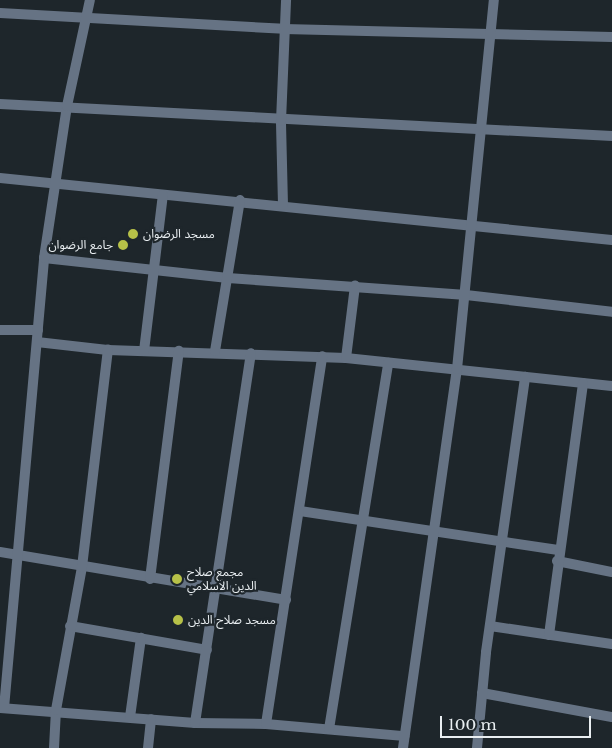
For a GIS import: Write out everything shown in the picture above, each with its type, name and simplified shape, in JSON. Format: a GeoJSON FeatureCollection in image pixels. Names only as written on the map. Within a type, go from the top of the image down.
{"type":"FeatureCollection","features":[{"type":"Feature","properties":{"kind":"street"},"geometry":{"type":"LineString","coordinates":[[90,0],[67,106],[44,258],[18,555],[3,676],[2,708],[56,710],[195,723],[266,724],[404,736]]}},
{"type":"Feature","properties":{"kind":"street"},"geometry":{"type":"LineString","coordinates":[[283,205],[281,121],[286,0]]}},
{"type":"Feature","properties":{"kind":"street"},"geometry":{"type":"LineString","coordinates":[[403,748],[457,369],[466,295],[494,0]]}},
{"type":"Feature","properties":{"kind":"street"},"geometry":{"type":"LineString","coordinates":[[0,13],[86,16],[284,29],[491,32],[612,37]]}},
{"type":"Feature","properties":{"kind":"street"},"geometry":{"type":"LineString","coordinates":[[0,104],[67,106],[281,121],[612,136]]}},
{"type":"Feature","properties":{"kind":"street"},"geometry":{"type":"LineString","coordinates":[[0,178],[55,182],[163,195],[240,200],[612,240]]}},
{"type":"Feature","properties":{"kind":"street"},"geometry":{"type":"LineString","coordinates":[[144,350],[163,195]]}},
{"type":"Feature","properties":{"kind":"street"},"geometry":{"type":"LineString","coordinates":[[215,351],[240,200]]}},
{"type":"Feature","properties":{"kind":"street"},"geometry":{"type":"LineString","coordinates":[[44,258],[228,278],[466,295],[612,312]]}},
{"type":"Feature","properties":{"kind":"street"},"geometry":{"type":"LineString","coordinates":[[346,358],[355,286]]}},
{"type":"Feature","properties":{"kind":"street"},"geometry":{"type":"LineString","coordinates":[[0,330],[38,330]]}},
{"type":"Feature","properties":{"kind":"street"},"geometry":{"type":"LineString","coordinates":[[37,342],[108,350],[215,351],[322,356],[612,386]]}},
{"type":"Feature","properties":{"kind":"street"},"geometry":{"type":"LineString","coordinates":[[54,748],[56,710],[82,566],[108,350]]}},
{"type":"Feature","properties":{"kind":"street"},"geometry":{"type":"LineString","coordinates":[[150,579],[179,351]]}},
{"type":"Feature","properties":{"kind":"street"},"geometry":{"type":"LineString","coordinates":[[195,723],[251,353]]}},
{"type":"Feature","properties":{"kind":"street"},"geometry":{"type":"LineString","coordinates":[[266,724],[300,511],[322,356]]}},
{"type":"Feature","properties":{"kind":"street"},"geometry":{"type":"LineString","coordinates":[[329,729],[388,363]]}},
{"type":"Feature","properties":{"kind":"street"},"geometry":{"type":"LineString","coordinates":[[477,748],[501,541],[526,377]]}},
{"type":"Feature","properties":{"kind":"street"},"geometry":{"type":"LineString","coordinates":[[549,635],[558,550],[583,383]]}},
{"type":"Feature","properties":{"kind":"street"},"geometry":{"type":"LineString","coordinates":[[300,511],[558,550]]}},
{"type":"Feature","properties":{"kind":"street"},"geometry":{"type":"LineString","coordinates":[[0,552],[214,590],[286,600]]}},
{"type":"Feature","properties":{"kind":"street"},"geometry":{"type":"LineString","coordinates":[[557,561],[612,572]]}},
{"type":"Feature","properties":{"kind":"street"},"geometry":{"type":"LineString","coordinates":[[70,626],[207,650]]}},
{"type":"Feature","properties":{"kind":"street"},"geometry":{"type":"LineString","coordinates":[[490,626],[612,644]]}},
{"type":"Feature","properties":{"kind":"street"},"geometry":{"type":"LineString","coordinates":[[130,717],[140,638]]}},
{"type":"Feature","properties":{"kind":"street"},"geometry":{"type":"LineString","coordinates":[[482,693],[612,717]]}},
{"type":"Feature","properties":{"kind":"street"},"geometry":{"type":"LineString","coordinates":[[148,748],[151,719]]}},
{"type":"Feature","properties":{"kind":"place","name":"مسجد الرضوان"},"geometry":{"type":"Point","coordinates":[133,234]}},
{"type":"Feature","properties":{"kind":"place","name":"جامع الرضوان"},"geometry":{"type":"Point","coordinates":[123,245]}},
{"type":"Feature","properties":{"kind":"place","name":"مجمع صلاح الدين الاسلامي"},"geometry":{"type":"Point","coordinates":[177,579]}},
{"type":"Feature","properties":{"kind":"place","name":"مسجد صلاح الدين"},"geometry":{"type":"Point","coordinates":[178,620]}}]}
